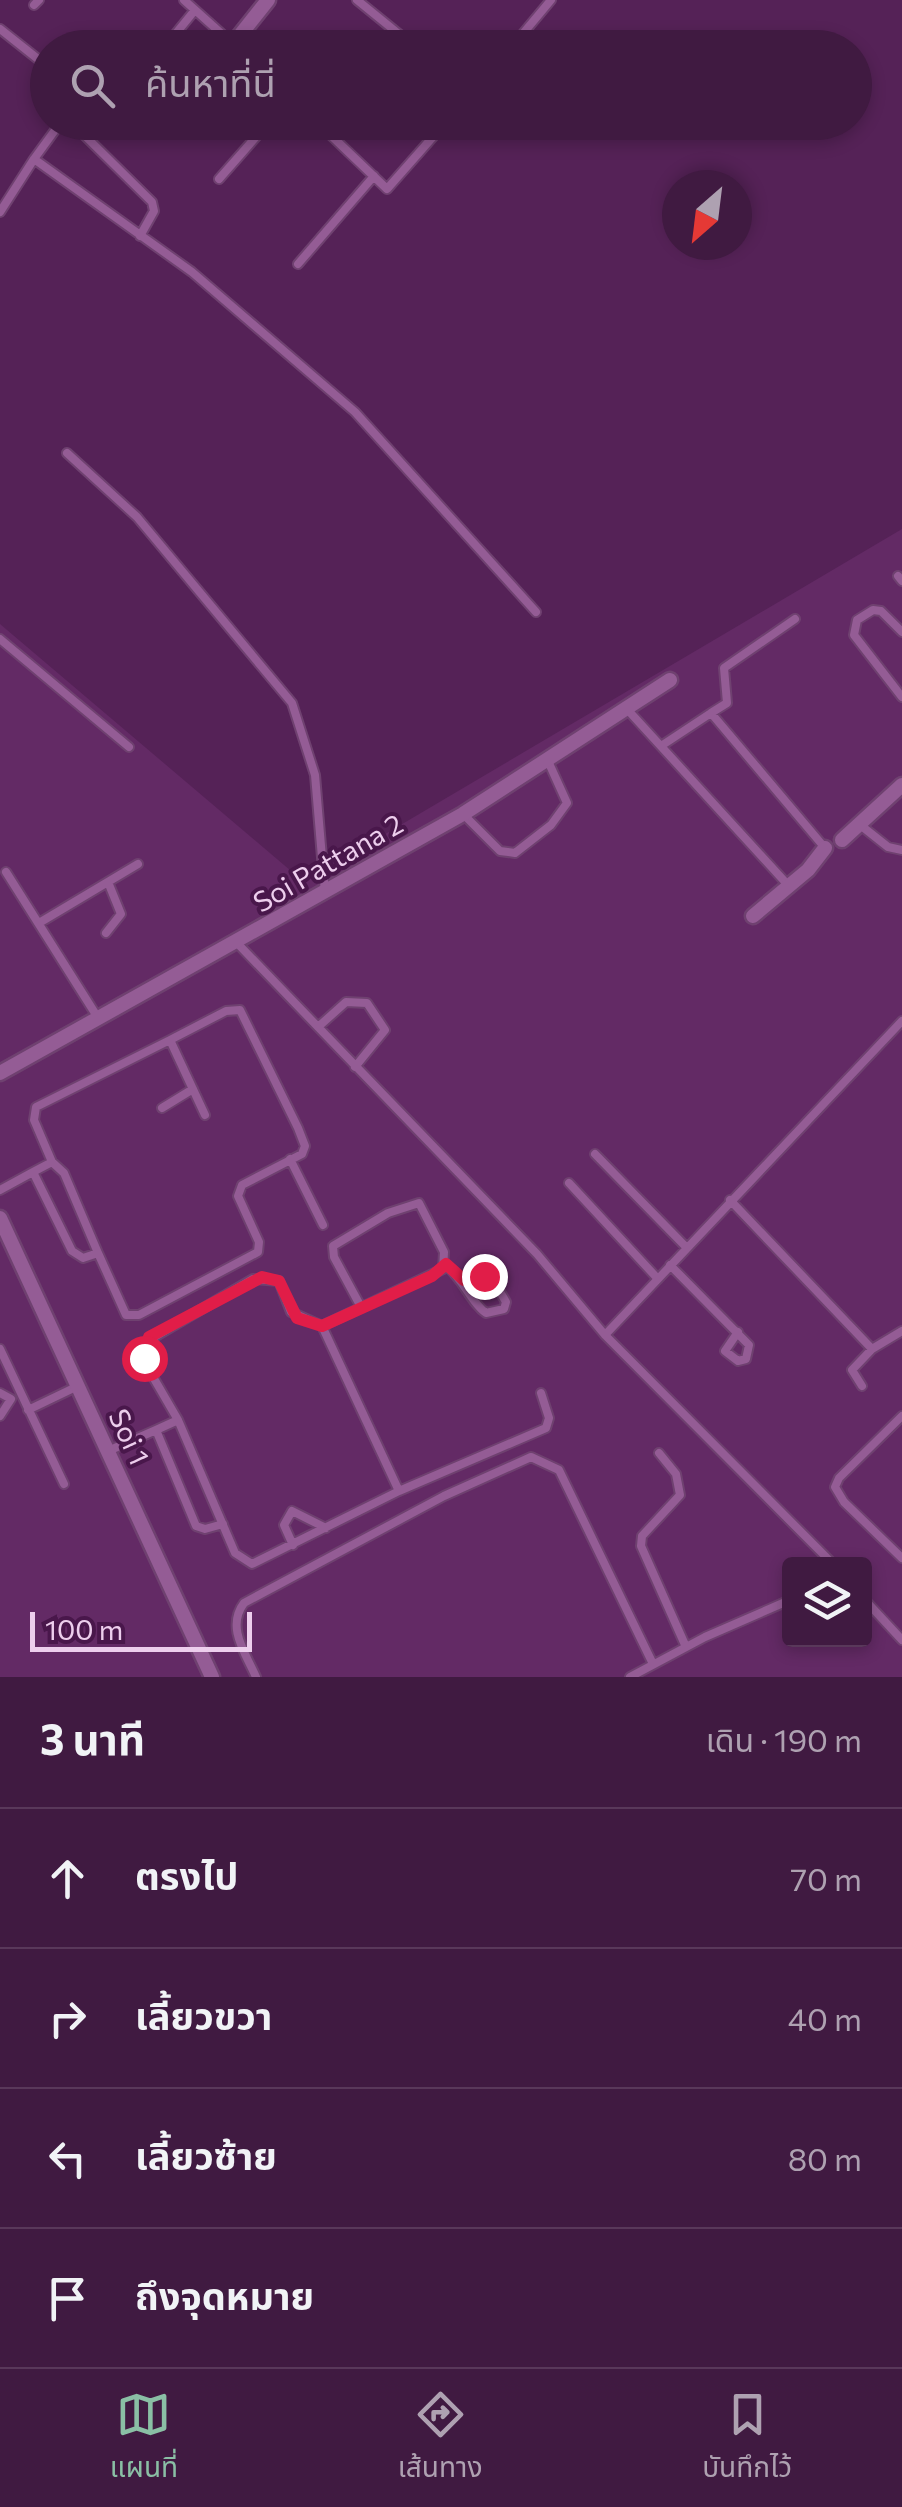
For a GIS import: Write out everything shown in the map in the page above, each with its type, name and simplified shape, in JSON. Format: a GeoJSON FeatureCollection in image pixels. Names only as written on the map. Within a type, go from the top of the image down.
{"type":"FeatureCollection","features":[{"type":"Feature","properties":{"kind":"street"},"geometry":{"type":"LineString","coordinates":[[246,30],[268,0]]}},
{"type":"Feature","properties":{"kind":"street","name":"Soi Pattana 2"},"geometry":{"type":"LineString","coordinates":[[0,1073],[238,944],[463,814],[630,713],[670,680]]}},
{"type":"Feature","properties":{"kind":"street"},"geometry":{"type":"LineString","coordinates":[[842,840],[902,785]]}},
{"type":"Feature","properties":{"kind":"street"},"geometry":{"type":"LineString","coordinates":[[753,916],[808,870],[825,848]]}},
{"type":"Feature","properties":{"kind":"street","name":"Soi 1"},"geometry":{"type":"LineString","coordinates":[[0,1218],[212,1677]]}},
{"type":"Feature","properties":{"kind":"lane"},"geometry":{"type":"LineString","coordinates":[[184,0],[217,30]]}},
{"type":"Feature","properties":{"kind":"lane"},"geometry":{"type":"LineString","coordinates":[[356,0],[394,30]]}},
{"type":"Feature","properties":{"kind":"lane"},"geometry":{"type":"LineString","coordinates":[[526,30],[551,0]]}},
{"type":"Feature","properties":{"kind":"lane"},"geometry":{"type":"LineString","coordinates":[[179,30],[195,10]]}},
{"type":"Feature","properties":{"kind":"lane"},"geometry":{"type":"LineString","coordinates":[[0,29],[30,52]]}},
{"type":"Feature","properties":{"kind":"lane"},"geometry":{"type":"LineString","coordinates":[[0,212],[48,140]]}},
{"type":"Feature","properties":{"kind":"lane"},"geometry":{"type":"LineString","coordinates":[[89,140],[154,204],[140,236]]}},
{"type":"Feature","properties":{"kind":"lane"},"geometry":{"type":"LineString","coordinates":[[219,179],[253,140]]}},
{"type":"Feature","properties":{"kind":"lane"},"geometry":{"type":"LineString","coordinates":[[336,140],[386,188],[430,140]]}},
{"type":"Feature","properties":{"kind":"lane"},"geometry":{"type":"LineString","coordinates":[[34,159],[192,272],[355,412],[536,612]]}},
{"type":"Feature","properties":{"kind":"lane"},"geometry":{"type":"LineString","coordinates":[[298,264],[374,176]]}},
{"type":"Feature","properties":{"kind":"lane"},"geometry":{"type":"LineString","coordinates":[[66,453],[137,517],[292,703],[315,775],[326,894]]}},
{"type":"Feature","properties":{"kind":"lane"},"geometry":{"type":"LineString","coordinates":[[902,632],[882,611],[873,610],[857,620],[854,635],[902,697]]}},
{"type":"Feature","properties":{"kind":"lane"},"geometry":{"type":"LineString","coordinates":[[661,746],[727,703],[724,668],[795,620]]}},
{"type":"Feature","properties":{"kind":"lane"},"geometry":{"type":"LineString","coordinates":[[0,639],[128,747]]}},
{"type":"Feature","properties":{"kind":"lane"},"geometry":{"type":"LineString","coordinates":[[630,713],[787,884]]}},
{"type":"Feature","properties":{"kind":"lane"},"geometry":{"type":"LineString","coordinates":[[712,713],[825,848]]}},
{"type":"Feature","properties":{"kind":"lane"},"geometry":{"type":"LineString","coordinates":[[463,814],[500,851],[515,853],[551,825],[566,803],[548,761]]}},
{"type":"Feature","properties":{"kind":"lane"},"geometry":{"type":"LineString","coordinates":[[859,824],[888,847],[902,850]]}},
{"type":"Feature","properties":{"kind":"lane"},"geometry":{"type":"LineString","coordinates":[[38,923],[138,864]]}},
{"type":"Feature","properties":{"kind":"lane"},"geometry":{"type":"LineString","coordinates":[[6,872],[98,1018]]}},
{"type":"Feature","properties":{"kind":"lane"},"geometry":{"type":"LineString","coordinates":[[106,933],[121,914],[108,882]]}},
{"type":"Feature","properties":{"kind":"lane"},"geometry":{"type":"LineString","coordinates":[[238,944],[322,1024],[355,1067],[536,1254],[605,1335],[827,1557]]}},
{"type":"Feature","properties":{"kind":"lane"},"geometry":{"type":"LineString","coordinates":[[322,1024],[338,1008],[354,1000],[367,1003],[383,1021],[385,1030],[378,1044],[355,1067]]}},
{"type":"Feature","properties":{"kind":"lane"},"geometry":{"type":"LineString","coordinates":[[240,1010],[304,1146],[302,1154],[248,1179],[240,1190],[261,1249],[139,1315],[126,1315],[64,1173],[52,1162],[34,1120],[36,1107],[170,1040],[226,1011],[240,1010]]}},
{"type":"Feature","properties":{"kind":"lane"},"geometry":{"type":"LineString","coordinates":[[605,1335],[902,1021]]}},
{"type":"Feature","properties":{"kind":"lane"},"geometry":{"type":"LineString","coordinates":[[170,1040],[205,1115]]}},
{"type":"Feature","properties":{"kind":"lane"},"geometry":{"type":"LineString","coordinates":[[162,1108],[192,1089]]}},
{"type":"Feature","properties":{"kind":"lane"},"geometry":{"type":"LineString","coordinates":[[595,1154],[686,1247]]}},
{"type":"Feature","properties":{"kind":"lane"},"geometry":{"type":"LineString","coordinates":[[290,1160],[323,1225]]}},
{"type":"Feature","properties":{"kind":"lane"},"geometry":{"type":"LineString","coordinates":[[0,1190],[52,1162]]}},
{"type":"Feature","properties":{"kind":"lane"},"geometry":{"type":"LineString","coordinates":[[34,1172],[72,1251],[83,1258],[98,1253]]}},
{"type":"Feature","properties":{"kind":"lane"},"geometry":{"type":"LineString","coordinates":[[569,1183],[658,1278]]}},
{"type":"Feature","properties":{"kind":"lane"},"geometry":{"type":"LineString","coordinates":[[730,1200],[872,1349]]}},
{"type":"Feature","properties":{"kind":"lane"},"geometry":{"type":"LineString","coordinates":[[361,1307],[332,1250],[336,1243],[416,1201],[423,1205],[446,1264],[464,1280],[482,1312],[492,1313],[506,1306],[492,1278],[464,1280]]}},
{"type":"Feature","properties":{"kind":"lane"},"geometry":{"type":"LineString","coordinates":[[446,1264],[432,1276],[322,1326],[297,1318],[279,1281],[262,1277],[149,1337],[144,1358],[178,1420],[236,1553],[252,1564],[399,1492],[546,1428],[549,1418],[541,1393]]}},
{"type":"Feature","properties":{"kind":"lane"},"geometry":{"type":"LineString","coordinates":[[670,1265],[738,1332]]}},
{"type":"Feature","properties":{"kind":"lane"},"geometry":{"type":"LineString","coordinates":[[322,1326],[399,1492]]}},
{"type":"Feature","properties":{"kind":"lane"},"geometry":{"type":"LineString","coordinates":[[862,1386],[852,1370],[872,1349],[902,1331]]}},
{"type":"Feature","properties":{"kind":"lane"},"geometry":{"type":"LineString","coordinates":[[0,1349],[64,1484]]}},
{"type":"Feature","properties":{"kind":"lane"},"geometry":{"type":"LineString","coordinates":[[28,1410],[78,1386]]}},
{"type":"Feature","properties":{"kind":"lane"},"geometry":{"type":"LineString","coordinates":[[0,1393],[11,1399]]}},
{"type":"Feature","properties":{"kind":"lane"},"geometry":{"type":"LineString","coordinates":[[0,1416],[11,1399],[22,1394]]}},
{"type":"Feature","properties":{"kind":"lane"},"geometry":{"type":"LineString","coordinates":[[902,1416],[838,1478],[836,1487],[844,1502],[902,1558]]}},
{"type":"Feature","properties":{"kind":"lane"},"geometry":{"type":"LineString","coordinates":[[108,1451],[178,1420]]}},
{"type":"Feature","properties":{"kind":"lane"},"geometry":{"type":"LineString","coordinates":[[156,1430],[196,1526],[205,1529],[222,1524]]}},
{"type":"Feature","properties":{"kind":"lane"},"geometry":{"type":"LineString","coordinates":[[660,1453],[676,1474],[680,1495],[642,1536],[641,1546],[686,1647]]}},
{"type":"Feature","properties":{"kind":"lane"},"geometry":{"type":"LineString","coordinates":[[256,1677],[236,1632],[237,1612],[244,1603],[444,1496],[531,1457],[543,1458],[559,1470],[653,1664]]}},
{"type":"Feature","properties":{"kind":"lane"},"geometry":{"type":"LineString","coordinates":[[292,1545],[284,1525],[292,1510],[326,1528]]}},
{"type":"Feature","properties":{"kind":"lane"},"geometry":{"type":"LineString","coordinates":[[630,1677],[782,1604]]}},
{"type":"Feature","properties":{"kind":"lane"},"geometry":{"type":"LineString","coordinates":[[872,1608],[902,1640]]}},
{"type":"Feature","properties":{"kind":"shaded area"},"geometry":{"type":"Polygon","coordinates":[[[902,529],[902,1677],[0,1677],[0,624],[304,882],[902,529]]]}},
{"type":"Feature","properties":{"kind":"route"},"geometry":{"type":"LineString","coordinates":[[144,1358],[144,1342],[149,1337],[262,1277],[279,1281],[297,1318],[322,1326],[432,1276],[446,1264],[464,1280],[484,1276]]}}]}
